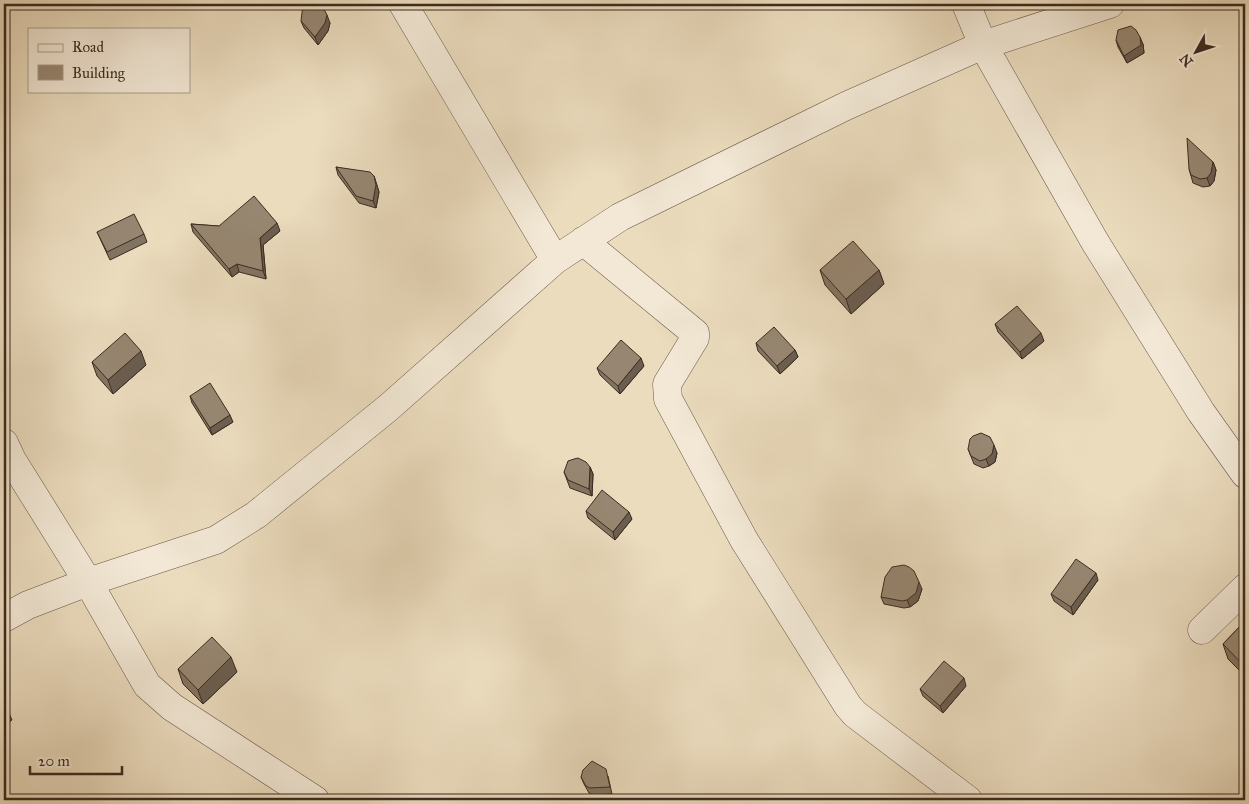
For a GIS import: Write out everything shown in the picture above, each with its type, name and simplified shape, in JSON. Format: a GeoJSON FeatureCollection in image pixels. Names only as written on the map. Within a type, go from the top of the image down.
{"type":"FeatureCollection","features":[{"type":"Feature","properties":{"kind":"street"},"geometry":{"type":"LineString","coordinates":[[403,4],[555,260]]}},
{"type":"Feature","properties":{"kind":"street"},"geometry":{"type":"LineString","coordinates":[[966,4],[983,45],[1095,242],[1200,412],[1245,474]]}},
{"type":"Feature","properties":{"kind":"street"},"geometry":{"type":"LineString","coordinates":[[4,618],[28,605],[88,582],[216,540],[256,514],[388,408],[555,260],[620,217],[846,106],[983,45],[1110,4]]}},
{"type":"Feature","properties":{"kind":"street"},"geometry":{"type":"LineString","coordinates":[[583,240],[695,332],[695,338],[667,384],[668,399],[744,540],[848,706],[855,714],[968,800]]}},
{"type":"Feature","properties":{"kind":"street"},"geometry":{"type":"LineString","coordinates":[[4,443],[12,460],[88,582],[147,685],[172,707],[315,800]]}},
{"type":"Feature","properties":{"kind":"street"},"geometry":{"type":"LineString","coordinates":[[1202,630],[1245,588]]}},
{"type":"Feature","properties":{"kind":"building"},"geometry":{"type":"Polygon","coordinates":[[[303,4],[319,4],[327,15],[325,23],[315,37],[301,21],[303,4]]]}},
{"type":"Feature","properties":{"kind":"building"},"geometry":{"type":"Polygon","coordinates":[[[1131,26],[1140,37],[1141,45],[1124,56],[1116,40],[1118,30],[1131,26]]]}},
{"type":"Feature","properties":{"kind":"building"},"geometry":{"type":"Polygon","coordinates":[[[1187,138],[1213,162],[1211,173],[1207,178],[1200,179],[1191,175],[1187,138]]]}},
{"type":"Feature","properties":{"kind":"building"},"geometry":{"type":"Polygon","coordinates":[[[336,167],[370,172],[374,176],[376,185],[373,201],[356,196],[336,167]]]}},
{"type":"Feature","properties":{"kind":"building"},"geometry":{"type":"Polygon","coordinates":[[[254,196],[277,223],[260,238],[263,271],[237,264],[229,269],[191,224],[219,226],[254,196]]]}},
{"type":"Feature","properties":{"kind":"building"},"geometry":{"type":"Polygon","coordinates":[[[134,214],[144,234],[107,252],[97,232],[134,214]]]}},
{"type":"Feature","properties":{"kind":"building"},"geometry":{"type":"Polygon","coordinates":[[[853,241],[879,270],[846,299],[820,270],[853,241]]]}},
{"type":"Feature","properties":{"kind":"building"},"geometry":{"type":"Polygon","coordinates":[[[1017,306],[1041,333],[1020,352],[995,324],[1017,306]]]}},
{"type":"Feature","properties":{"kind":"building"},"geometry":{"type":"Polygon","coordinates":[[[774,327],[795,350],[777,366],[756,343],[774,327]]]}},
{"type":"Feature","properties":{"kind":"building"},"geometry":{"type":"Polygon","coordinates":[[[125,333],[141,351],[108,380],[92,362],[125,333]]]}},
{"type":"Feature","properties":{"kind":"building"},"geometry":{"type":"Polygon","coordinates":[[[621,340],[641,358],[618,386],[597,368],[621,340]]]}},
{"type":"Feature","properties":{"kind":"building"},"geometry":{"type":"Polygon","coordinates":[[[210,383],[230,415],[210,428],[190,396],[210,383]]]}},
{"type":"Feature","properties":{"kind":"building"},"geometry":{"type":"Polygon","coordinates":[[[981,433],[990,437],[994,445],[992,454],[980,461],[971,456],[968,449],[970,439],[981,433]]]}},
{"type":"Feature","properties":{"kind":"building"},"geometry":{"type":"Polygon","coordinates":[[[578,458],[586,462],[590,467],[589,489],[568,480],[564,472],[568,461],[578,458]]]}},
{"type":"Feature","properties":{"kind":"building"},"geometry":{"type":"Polygon","coordinates":[[[602,490],[629,512],[613,532],[586,511],[602,490]]]}},
{"type":"Feature","properties":{"kind":"building"},"geometry":{"type":"Polygon","coordinates":[[[1076,559],[1096,573],[1071,607],[1051,594],[1076,559]]]}},
{"type":"Feature","properties":{"kind":"building"},"geometry":{"type":"Polygon","coordinates":[[[904,565],[914,571],[919,582],[916,593],[907,600],[902,601],[881,597],[885,577],[892,567],[904,565]]]}},
{"type":"Feature","properties":{"kind":"building"},"geometry":{"type":"Polygon","coordinates":[[[1245,621],[1245,667],[1223,644],[1245,621]]]}},
{"type":"Feature","properties":{"kind":"building"},"geometry":{"type":"Polygon","coordinates":[[[212,637],[231,657],[198,690],[178,669],[212,637]]]}},
{"type":"Feature","properties":{"kind":"building"},"geometry":{"type":"Polygon","coordinates":[[[944,661],[964,678],[940,706],[920,689],[944,661]]]}},
{"type":"Feature","properties":{"kind":"building"},"geometry":{"type":"Polygon","coordinates":[[[4,705],[9,713],[4,716],[4,705]]]}},
{"type":"Feature","properties":{"kind":"building"},"geometry":{"type":"Polygon","coordinates":[[[592,761],[606,769],[610,787],[590,788],[586,786],[581,777],[583,770],[592,761]]]}}]}
